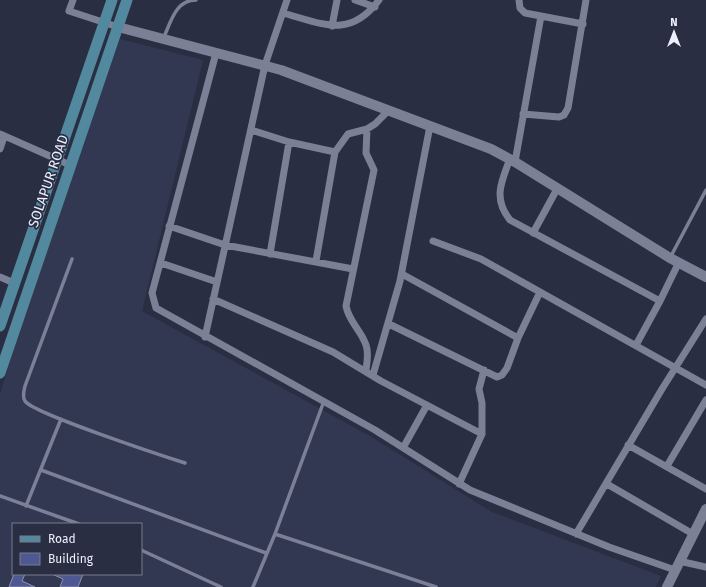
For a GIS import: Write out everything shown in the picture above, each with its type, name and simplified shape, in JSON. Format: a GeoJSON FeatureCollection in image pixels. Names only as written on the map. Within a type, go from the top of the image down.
{"type":"FeatureCollection","features":[{"type":"Feature","properties":{"kind":"main road","name":"SOLAPUR ROAD"},"geometry":{"type":"LineString","coordinates":[[0,326],[56,159],[112,0]]}},
{"type":"Feature","properties":{"kind":"main road","name":"SOLAPUR ROAD"},"geometry":{"type":"LineString","coordinates":[[0,373],[127,0]]}},
{"type":"Feature","properties":{"kind":"street"},"geometry":{"type":"LineString","coordinates":[[73,0],[69,11],[118,28],[163,38],[265,65],[491,149],[513,160],[557,189],[674,260],[706,277]]}},
{"type":"Feature","properties":{"kind":"street"},"geometry":{"type":"LineString","coordinates":[[205,337],[265,65],[287,0]]}},
{"type":"Feature","properties":{"kind":"street"},"geometry":{"type":"LineString","coordinates":[[332,26],[337,0]]}},
{"type":"Feature","properties":{"kind":"street"},"geometry":{"type":"LineString","coordinates":[[355,0],[374,7]]}},
{"type":"Feature","properties":{"kind":"street"},"geometry":{"type":"LineString","coordinates":[[283,13],[332,26],[352,24],[363,18],[379,0]]}},
{"type":"Feature","properties":{"kind":"street"},"geometry":{"type":"LineString","coordinates":[[519,0],[520,8],[524,13],[583,24]]}},
{"type":"Feature","properties":{"kind":"street"},"geometry":{"type":"LineString","coordinates":[[523,114],[559,118],[564,115],[568,108],[586,0]]}},
{"type":"Feature","properties":{"kind":"street"},"geometry":{"type":"LineString","coordinates":[[541,16],[513,160],[501,183],[501,206],[510,220],[660,302]]}},
{"type":"Feature","properties":{"kind":"street"},"geometry":{"type":"LineString","coordinates":[[216,53],[152,293],[156,308],[205,337],[375,430],[459,484],[496,502],[576,534],[677,566],[706,567]]}},
{"type":"Feature","properties":{"kind":"street"},"geometry":{"type":"LineString","coordinates":[[316,261],[335,152],[348,134],[367,129],[379,121],[388,110]]}},
{"type":"Feature","properties":{"kind":"street"},"geometry":{"type":"LineString","coordinates":[[374,375],[402,274],[430,126]]}},
{"type":"Feature","properties":{"kind":"street"},"geometry":{"type":"LineString","coordinates":[[366,370],[368,353],[366,345],[350,319],[346,306],[374,170],[366,153],[367,129]]}},
{"type":"Feature","properties":{"kind":"street"},"geometry":{"type":"LineString","coordinates":[[251,130],[289,142],[335,152]]}},
{"type":"Feature","properties":{"kind":"street"},"geometry":{"type":"LineString","coordinates":[[0,149],[2,136],[70,165]]}},
{"type":"Feature","properties":{"kind":"street"},"geometry":{"type":"LineString","coordinates":[[270,254],[289,142]]}},
{"type":"Feature","properties":{"kind":"street"},"geometry":{"type":"LineString","coordinates":[[532,233],[557,189]]}},
{"type":"Feature","properties":{"kind":"street"},"geometry":{"type":"LineString","coordinates":[[169,226],[225,245],[353,269]]}},
{"type":"Feature","properties":{"kind":"street"},"geometry":{"type":"LineString","coordinates":[[433,241],[482,259],[706,385]]}},
{"type":"Feature","properties":{"kind":"street"},"geometry":{"type":"LineString","coordinates":[[636,345],[660,302],[674,260]]}},
{"type":"Feature","properties":{"kind":"street"},"geometry":{"type":"LineString","coordinates":[[161,263],[217,282]]}},
{"type":"Feature","properties":{"kind":"street"},"geometry":{"type":"LineString","coordinates":[[402,274],[518,338]]}},
{"type":"Feature","properties":{"kind":"street"},"geometry":{"type":"LineString","coordinates":[[0,277],[14,282]]}},
{"type":"Feature","properties":{"kind":"street"},"geometry":{"type":"LineString","coordinates":[[389,324],[497,377],[505,372],[518,338],[540,292]]}},
{"type":"Feature","properties":{"kind":"street"},"geometry":{"type":"LineString","coordinates":[[213,299],[333,352],[482,434]]}},
{"type":"Feature","properties":{"kind":"street"},"geometry":{"type":"LineString","coordinates":[[576,534],[607,484],[628,445],[706,318]]}},
{"type":"Feature","properties":{"kind":"street"},"geometry":{"type":"LineString","coordinates":[[459,484],[482,434],[482,403],[479,389],[484,370]]}},
{"type":"Feature","properties":{"kind":"street"},"geometry":{"type":"LineString","coordinates":[[667,466],[706,400]]}},
{"type":"Feature","properties":{"kind":"street"},"geometry":{"type":"LineString","coordinates":[[403,448],[427,405]]}},
{"type":"Feature","properties":{"kind":"street"},"geometry":{"type":"LineString","coordinates":[[628,445],[706,489]]}},
{"type":"Feature","properties":{"kind":"street"},"geometry":{"type":"LineString","coordinates":[[607,484],[693,534]]}},
{"type":"Feature","properties":{"kind":"street"},"geometry":{"type":"LineString","coordinates":[[667,587],[706,510]]}},
{"type":"Feature","properties":{"kind":"lane"},"geometry":{"type":"LineString","coordinates":[[163,38],[178,8],[183,2],[196,0]]}},
{"type":"Feature","properties":{"kind":"lane"},"geometry":{"type":"LineString","coordinates":[[674,260],[706,190]]}},
{"type":"Feature","properties":{"kind":"lane"},"geometry":{"type":"LineString","coordinates":[[72,259],[25,386],[23,395],[25,401],[31,407],[61,419],[185,463]]}},
{"type":"Feature","properties":{"kind":"lane"},"geometry":{"type":"LineString","coordinates":[[253,587],[275,534],[324,401]]}},
{"type":"Feature","properties":{"kind":"lane"},"geometry":{"type":"LineString","coordinates":[[26,506],[61,419]]}},
{"type":"Feature","properties":{"kind":"lane"},"geometry":{"type":"LineString","coordinates":[[41,470],[266,553]]}},
{"type":"Feature","properties":{"kind":"lane"},"geometry":{"type":"LineString","coordinates":[[0,496],[76,523]]}},
{"type":"Feature","properties":{"kind":"lane"},"geometry":{"type":"LineString","coordinates":[[275,534],[436,587]]}},
{"type":"Feature","properties":{"kind":"lane"},"geometry":{"type":"LineString","coordinates":[[142,550],[221,587]]}},
{"type":"Feature","properties":{"kind":"shaded area"},"geometry":{"type":"Polygon","coordinates":[[[120,39],[203,60],[142,311],[370,436],[492,512],[661,576],[656,587],[0,587],[0,394],[33,286],[120,39]]]}},
{"type":"Feature","properties":{"kind":"building"},"geometry":{"type":"Polygon","coordinates":[[[14,575],[25,575],[22,581],[35,587],[9,587],[14,575]]]}},
{"type":"Feature","properties":{"kind":"building"},"geometry":{"type":"Polygon","coordinates":[[[54,575],[83,575],[78,587],[60,587],[63,579],[54,575]]]}}]}
